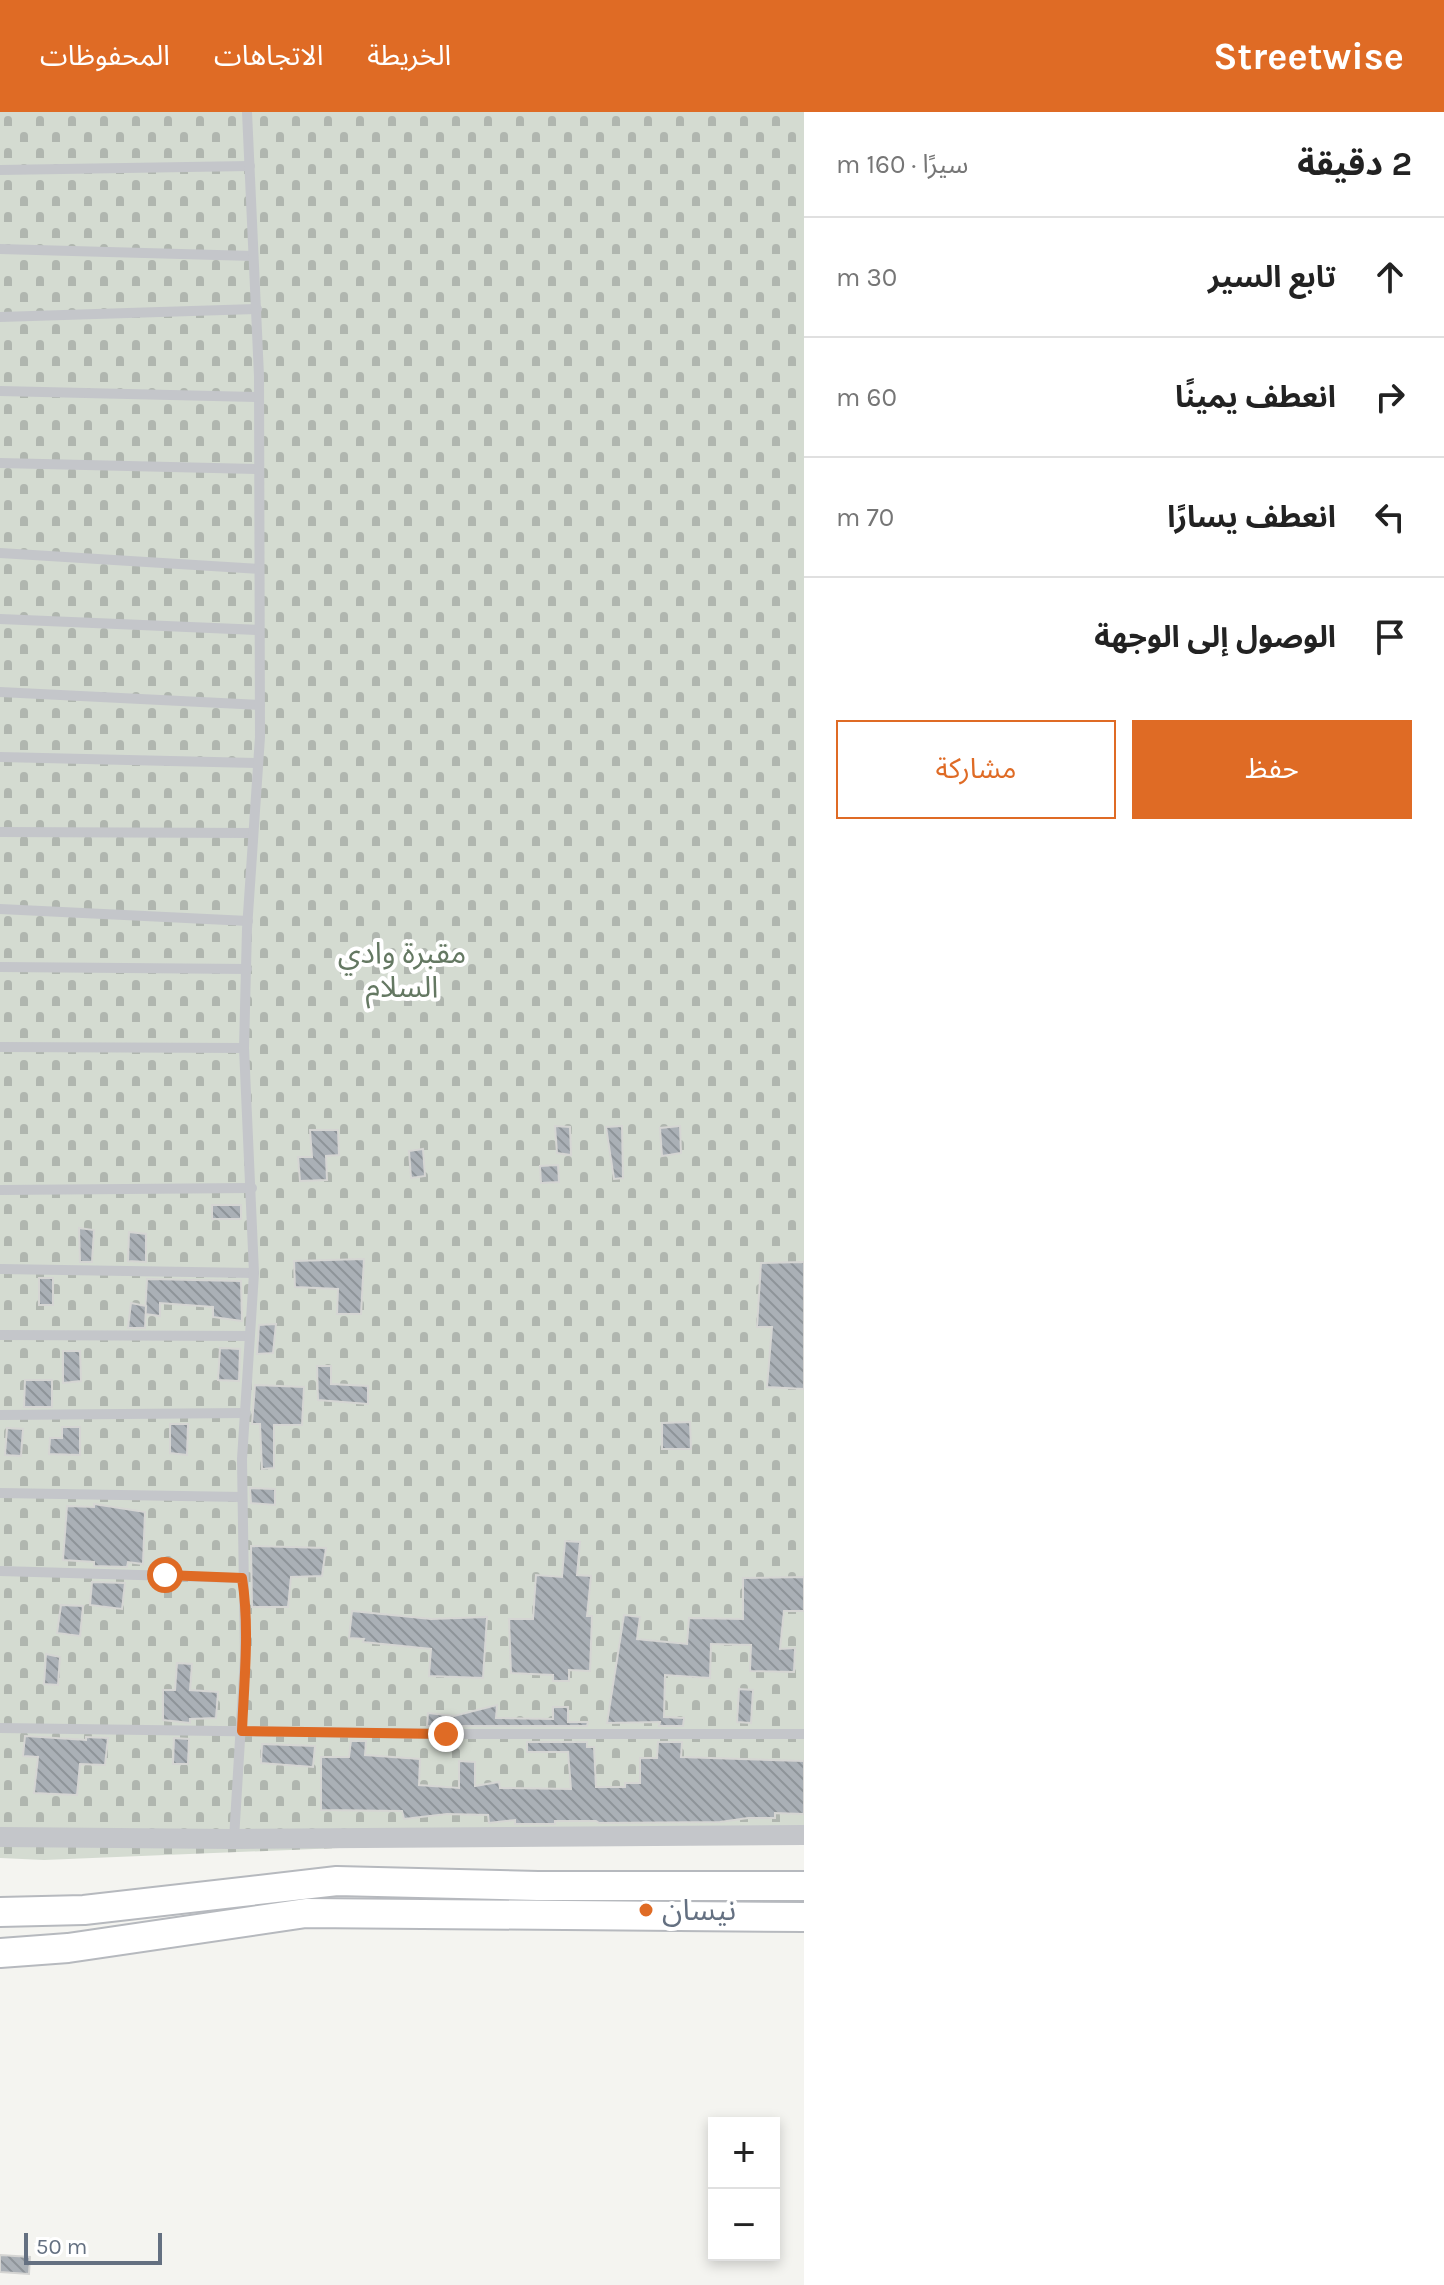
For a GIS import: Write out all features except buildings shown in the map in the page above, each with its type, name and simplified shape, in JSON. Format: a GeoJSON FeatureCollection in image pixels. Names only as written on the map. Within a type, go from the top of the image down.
{"type":"FeatureCollection","features":[{"type":"Feature","properties":{"kind":"main road"},"geometry":{"type":"LineString","coordinates":[[0,1912],[84,1910],[337,1881],[538,1886],[804,1886]]}},
{"type":"Feature","properties":{"kind":"main road"},"geometry":{"type":"LineString","coordinates":[[232,1891],[224,1904],[228,1918],[235,1922]]}},
{"type":"Feature","properties":{"kind":"main road"},"geometry":{"type":"LineString","coordinates":[[156,1902],[170,1910],[172,1926],[167,1933]]}},
{"type":"Feature","properties":{"kind":"main road"},"geometry":{"type":"LineString","coordinates":[[0,1953],[68,1948],[235,1922],[344,1911],[804,1917]]}},
{"type":"Feature","properties":{"kind":"main road"},"geometry":{"type":"LineString","coordinates":[[0,1964],[68,1948]]}},
{"type":"Feature","properties":{"kind":"street"},"geometry":{"type":"LineString","coordinates":[[0,1837],[234,1839],[804,1835]]}},
{"type":"Feature","properties":{"kind":"lane"},"geometry":{"type":"LineString","coordinates":[[234,1839],[242,1731],[245,1596],[242,1497],[254,1273],[244,1048],[260,705],[257,309],[247,112]]}},
{"type":"Feature","properties":{"kind":"lane"},"geometry":{"type":"LineString","coordinates":[[0,170],[250,166]]}},
{"type":"Feature","properties":{"kind":"lane"},"geometry":{"type":"LineString","coordinates":[[0,249],[253,256]]}},
{"type":"Feature","properties":{"kind":"lane"},"geometry":{"type":"LineString","coordinates":[[0,317],[257,309]]}},
{"type":"Feature","properties":{"kind":"lane"},"geometry":{"type":"LineString","coordinates":[[0,391],[258,397]]}},
{"type":"Feature","properties":{"kind":"lane"},"geometry":{"type":"LineString","coordinates":[[0,463],[259,469]]}},
{"type":"Feature","properties":{"kind":"lane"},"geometry":{"type":"LineString","coordinates":[[0,553],[259,569]]}},
{"type":"Feature","properties":{"kind":"lane"},"geometry":{"type":"LineString","coordinates":[[0,619],[259,630]]}},
{"type":"Feature","properties":{"kind":"lane"},"geometry":{"type":"LineString","coordinates":[[0,692],[260,705]]}},
{"type":"Feature","properties":{"kind":"lane"},"geometry":{"type":"LineString","coordinates":[[0,757],[258,763]]}},
{"type":"Feature","properties":{"kind":"lane"},"geometry":{"type":"LineString","coordinates":[[0,832],[253,833]]}},
{"type":"Feature","properties":{"kind":"lane"},"geometry":{"type":"LineString","coordinates":[[0,909],[248,921]]}},
{"type":"Feature","properties":{"kind":"lane"},"geometry":{"type":"LineString","coordinates":[[0,967],[247,969]]}},
{"type":"Feature","properties":{"kind":"lane"},"geometry":{"type":"LineString","coordinates":[[0,1047],[244,1048]]}},
{"type":"Feature","properties":{"kind":"lane"},"geometry":{"type":"LineString","coordinates":[[0,1190],[252,1188]]}},
{"type":"Feature","properties":{"kind":"lane"},"geometry":{"type":"LineString","coordinates":[[0,1269],[254,1273]]}},
{"type":"Feature","properties":{"kind":"lane"},"geometry":{"type":"LineString","coordinates":[[0,1335],[249,1336]]}},
{"type":"Feature","properties":{"kind":"lane"},"geometry":{"type":"LineString","coordinates":[[0,1415],[246,1413]]}},
{"type":"Feature","properties":{"kind":"lane"},"geometry":{"type":"LineString","coordinates":[[0,1493],[242,1497]]}},
{"type":"Feature","properties":{"kind":"lane"},"geometry":{"type":"LineString","coordinates":[[0,1571],[242,1578],[245,1596]]}},
{"type":"Feature","properties":{"kind":"lane"},"geometry":{"type":"LineString","coordinates":[[0,1728],[804,1734]]}},
{"type":"Feature","properties":{"kind":"green space","name":"مقبرة وادي السلام"},"geometry":{"type":"Polygon","coordinates":[[[0,112],[804,112],[804,1829],[44,1860],[0,1858],[0,112]]]}},
{"type":"Feature","properties":{"kind":"place","name":"نيسان"},"geometry":{"type":"Point","coordinates":[646,1910]}},
{"type":"Feature","properties":{"kind":"route"},"geometry":{"type":"LineString","coordinates":[[165,1575],[242,1578],[245,1596],[242,1731],[446,1734]]}}]}
